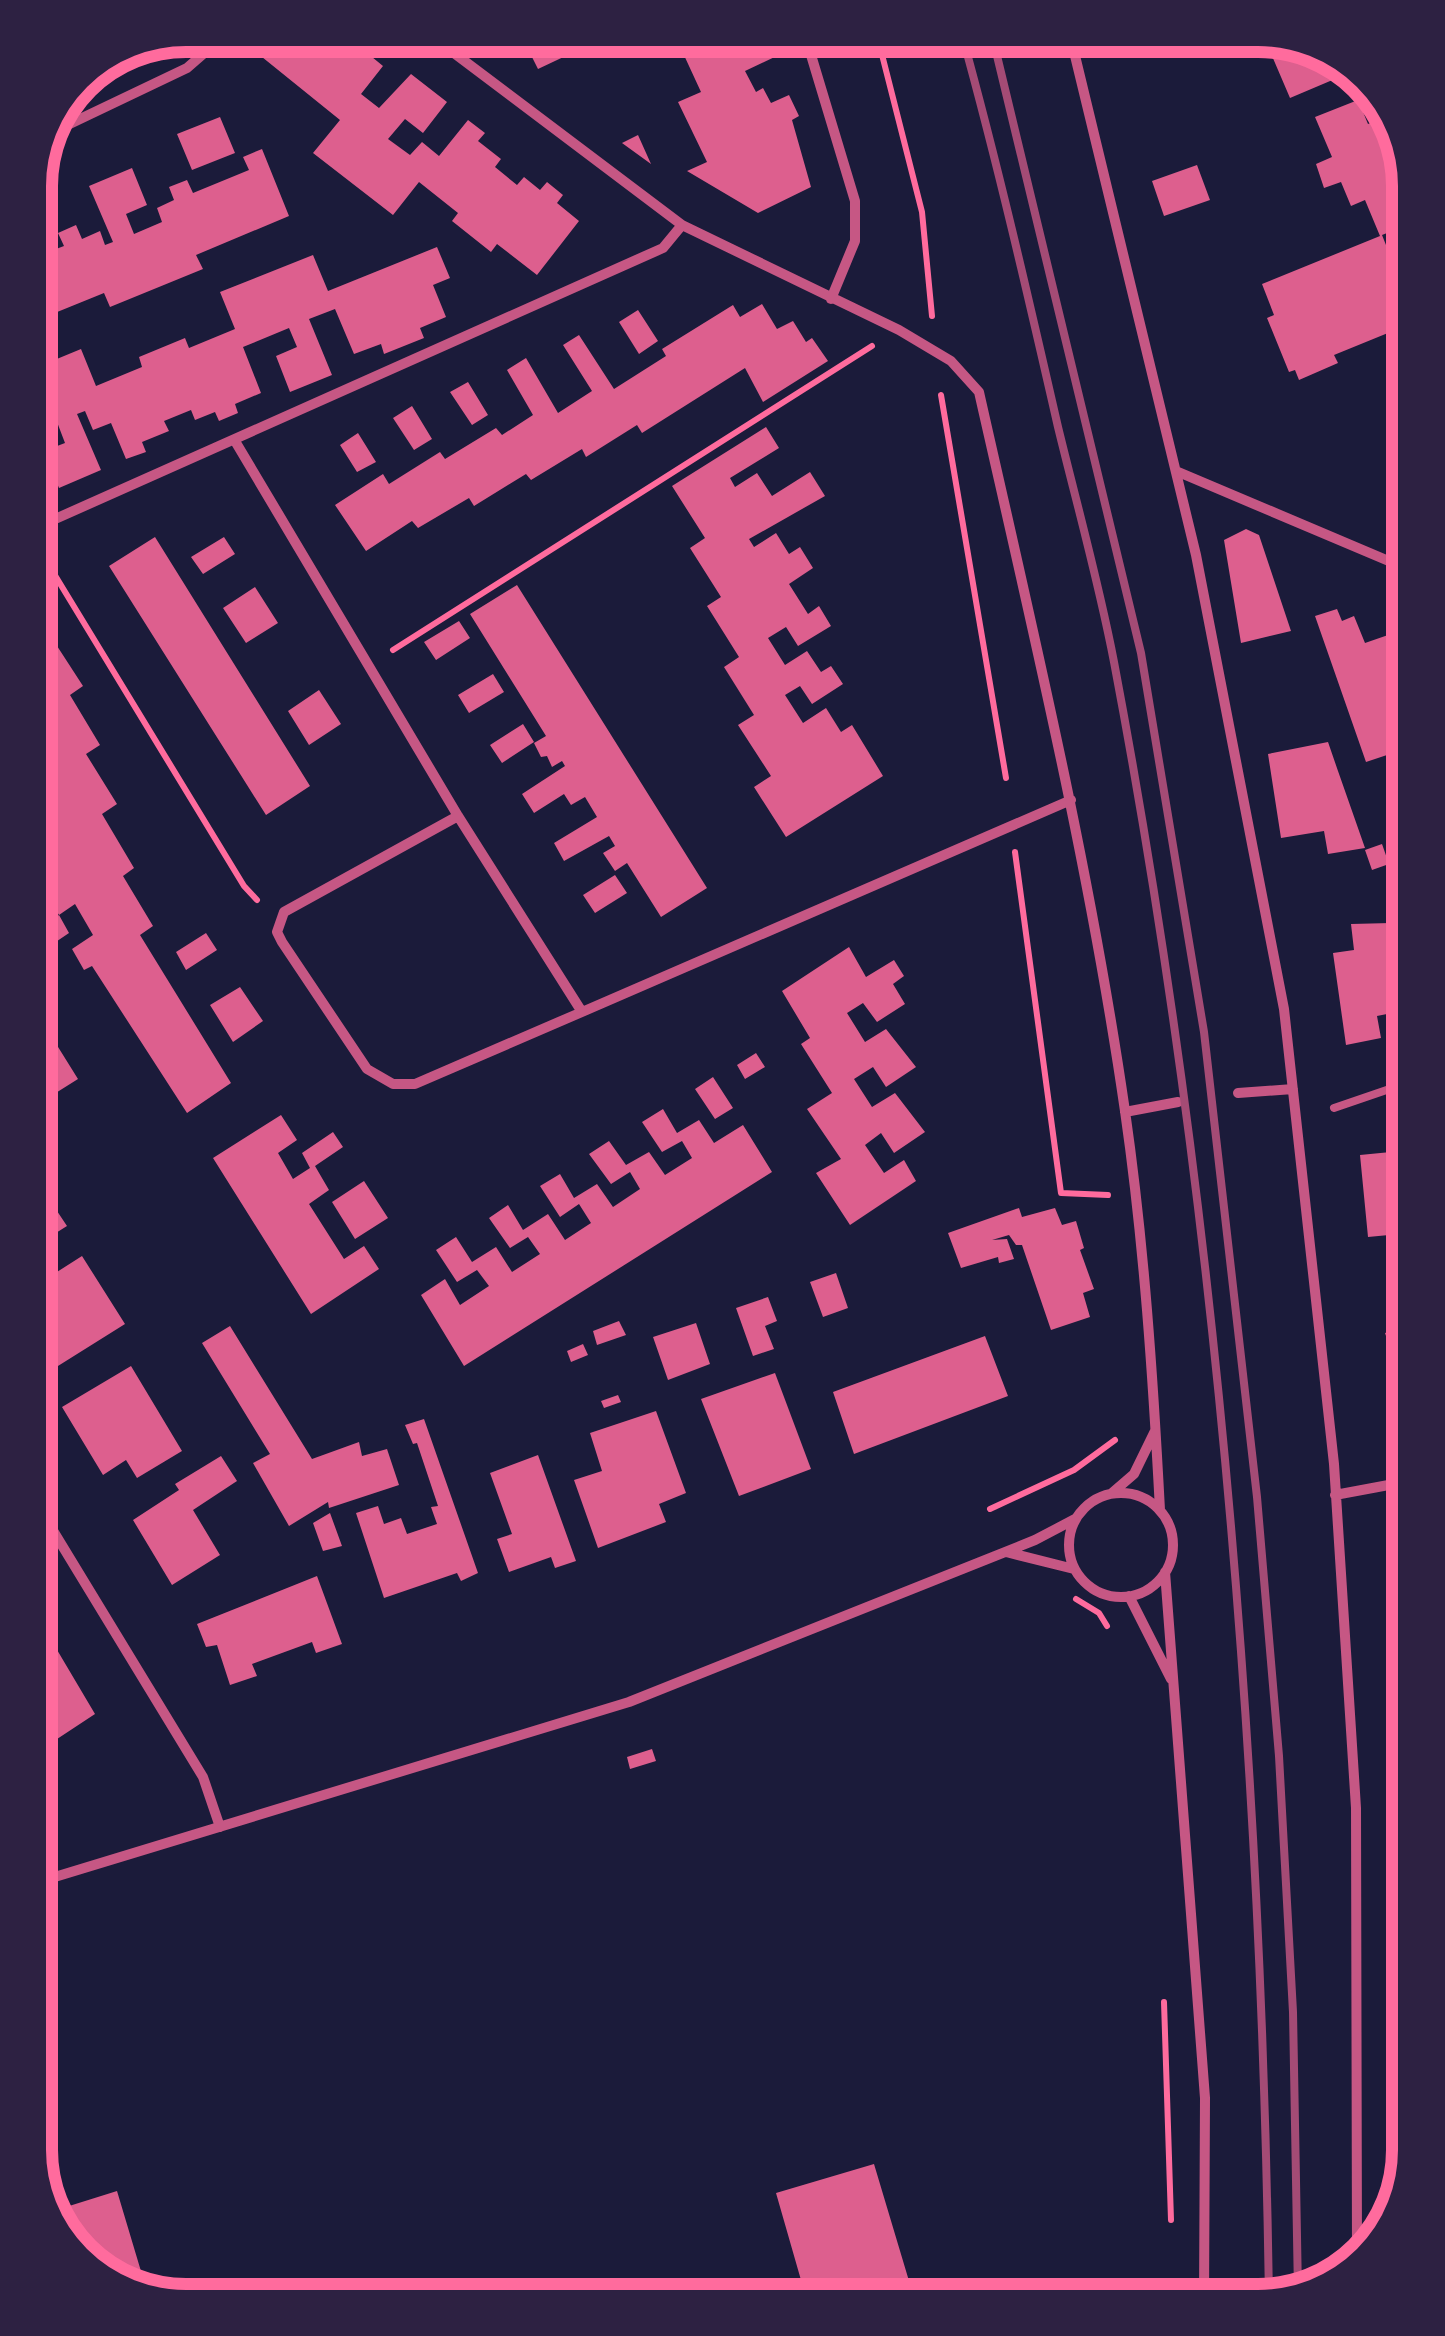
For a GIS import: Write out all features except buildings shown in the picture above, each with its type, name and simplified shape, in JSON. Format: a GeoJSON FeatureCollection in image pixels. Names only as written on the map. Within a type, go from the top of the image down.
{"type":"FeatureCollection","features":[{"type":"Feature","properties":{"kind":"street"},"geometry":{"type":"LineString","coordinates":[[67,125],[187,68],[205,52]]}},
{"type":"Feature","properties":{"kind":"street"},"geometry":{"type":"LineString","coordinates":[[453,52],[682,225],[899,330],[952,361],[979,392],[1071,800],[1125,1112],[1150,1334],[1160,1510],[1173,1540],[1165,1572],[1170,1596],[1173,1685],[1205,2098],[1204,2284]]}},
{"type":"Feature","properties":{"kind":"street"},"geometry":{"type":"LineString","coordinates":[[810,53],[855,202],[855,242],[831,298]]}},
{"type":"Feature","properties":{"kind":"street"},"geometry":{"type":"LineString","coordinates":[[1074,53],[1221,674],[1270,935],[1292,1090],[1335,1494],[1356,1808],[1357,2240]]}},
{"type":"Feature","properties":{"kind":"street"},"geometry":{"type":"LineString","coordinates":[[53,520],[664,248],[682,225]]}},
{"type":"Feature","properties":{"kind":"street"},"geometry":{"type":"LineString","coordinates":[[235,441],[458,816],[582,1012]]}},
{"type":"Feature","properties":{"kind":"street"},"geometry":{"type":"LineString","coordinates":[[1176,471],[1392,562]]}},
{"type":"Feature","properties":{"kind":"street"},"geometry":{"type":"LineString","coordinates":[[458,816],[295,904],[278,923],[282,942],[367,1069],[393,1084],[415,1084],[1071,800]]}},
{"type":"Feature","properties":{"kind":"street"},"geometry":{"type":"LineString","coordinates":[[1238,1093],[1292,1090]]}},
{"type":"Feature","properties":{"kind":"street"},"geometry":{"type":"LineString","coordinates":[[1125,1112],[1178,1102]]}},
{"type":"Feature","properties":{"kind":"street"},"geometry":{"type":"LineString","coordinates":[[52,1879],[628,1702],[1006,1551],[1075,1519],[1097,1498],[1112,1493],[1134,1474],[1156,1430]]}},
{"type":"Feature","properties":{"kind":"street"},"geometry":{"type":"LineString","coordinates":[[1335,1494],[1392,1484]]}},
{"type":"Feature","properties":{"kind":"street"},"geometry":{"type":"LineString","coordinates":[[1112,1493],[1146,1498],[1160,1510]]}},
{"type":"Feature","properties":{"kind":"street"},"geometry":{"type":"LineString","coordinates":[[1074,1570],[1069,1535],[1075,1519]]}},
{"type":"Feature","properties":{"kind":"street"},"geometry":{"type":"LineString","coordinates":[[52,1529],[203,1777],[220,1827]]}},
{"type":"Feature","properties":{"kind":"street"},"geometry":{"type":"LineString","coordinates":[[1006,1551],[1074,1570],[1097,1592],[1130,1596],[1143,1592],[1165,1572]]}},
{"type":"Feature","properties":{"kind":"street"},"geometry":{"type":"LineString","coordinates":[[1130,1596],[1173,1685]]}},
{"type":"Feature","properties":{"kind":"lane"},"geometry":{"type":"LineString","coordinates":[[1334,1108],[1392,1088]]}},
{"type":"Feature","properties":{"kind":"path"},"geometry":{"type":"LineString","coordinates":[[881,53],[922,212],[932,318]]}},
{"type":"Feature","properties":{"kind":"path"},"geometry":{"type":"LineString","coordinates":[[370,665],[899,330]]}},
{"type":"Feature","properties":{"kind":"path"},"geometry":{"type":"LineString","coordinates":[[939,384],[1006,778]]}},
{"type":"Feature","properties":{"kind":"path"},"geometry":{"type":"LineString","coordinates":[[53,571],[244,886],[278,923]]}},
{"type":"Feature","properties":{"kind":"path"},"geometry":{"type":"LineString","coordinates":[[1014,848],[1061,1194],[1108,1193],[1110,1212]]}},
{"type":"Feature","properties":{"kind":"path"},"geometry":{"type":"LineString","coordinates":[[990,1509],[1074,1470],[1126,1432]]}},
{"type":"Feature","properties":{"kind":"path"},"geometry":{"type":"LineString","coordinates":[[1062,1594],[1099,1613],[1108,1628]]}},
{"type":"Feature","properties":{"kind":"path"},"geometry":{"type":"LineString","coordinates":[[1164,1982],[1171,2221]]}},
{"type":"Feature","properties":{"kind":"railway"},"geometry":{"type":"LineString","coordinates":[[967,53],[1108,632],[1150,865],[1180,1068],[1206,1272],[1243,1682],[1256,1888],[1269,2283]]}},
{"type":"Feature","properties":{"kind":"railway"},"geometry":{"type":"LineString","coordinates":[[996,53],[1141,653],[1204,1032],[1257,1497],[1279,1756],[1293,2012],[1298,2277]]}}]}
